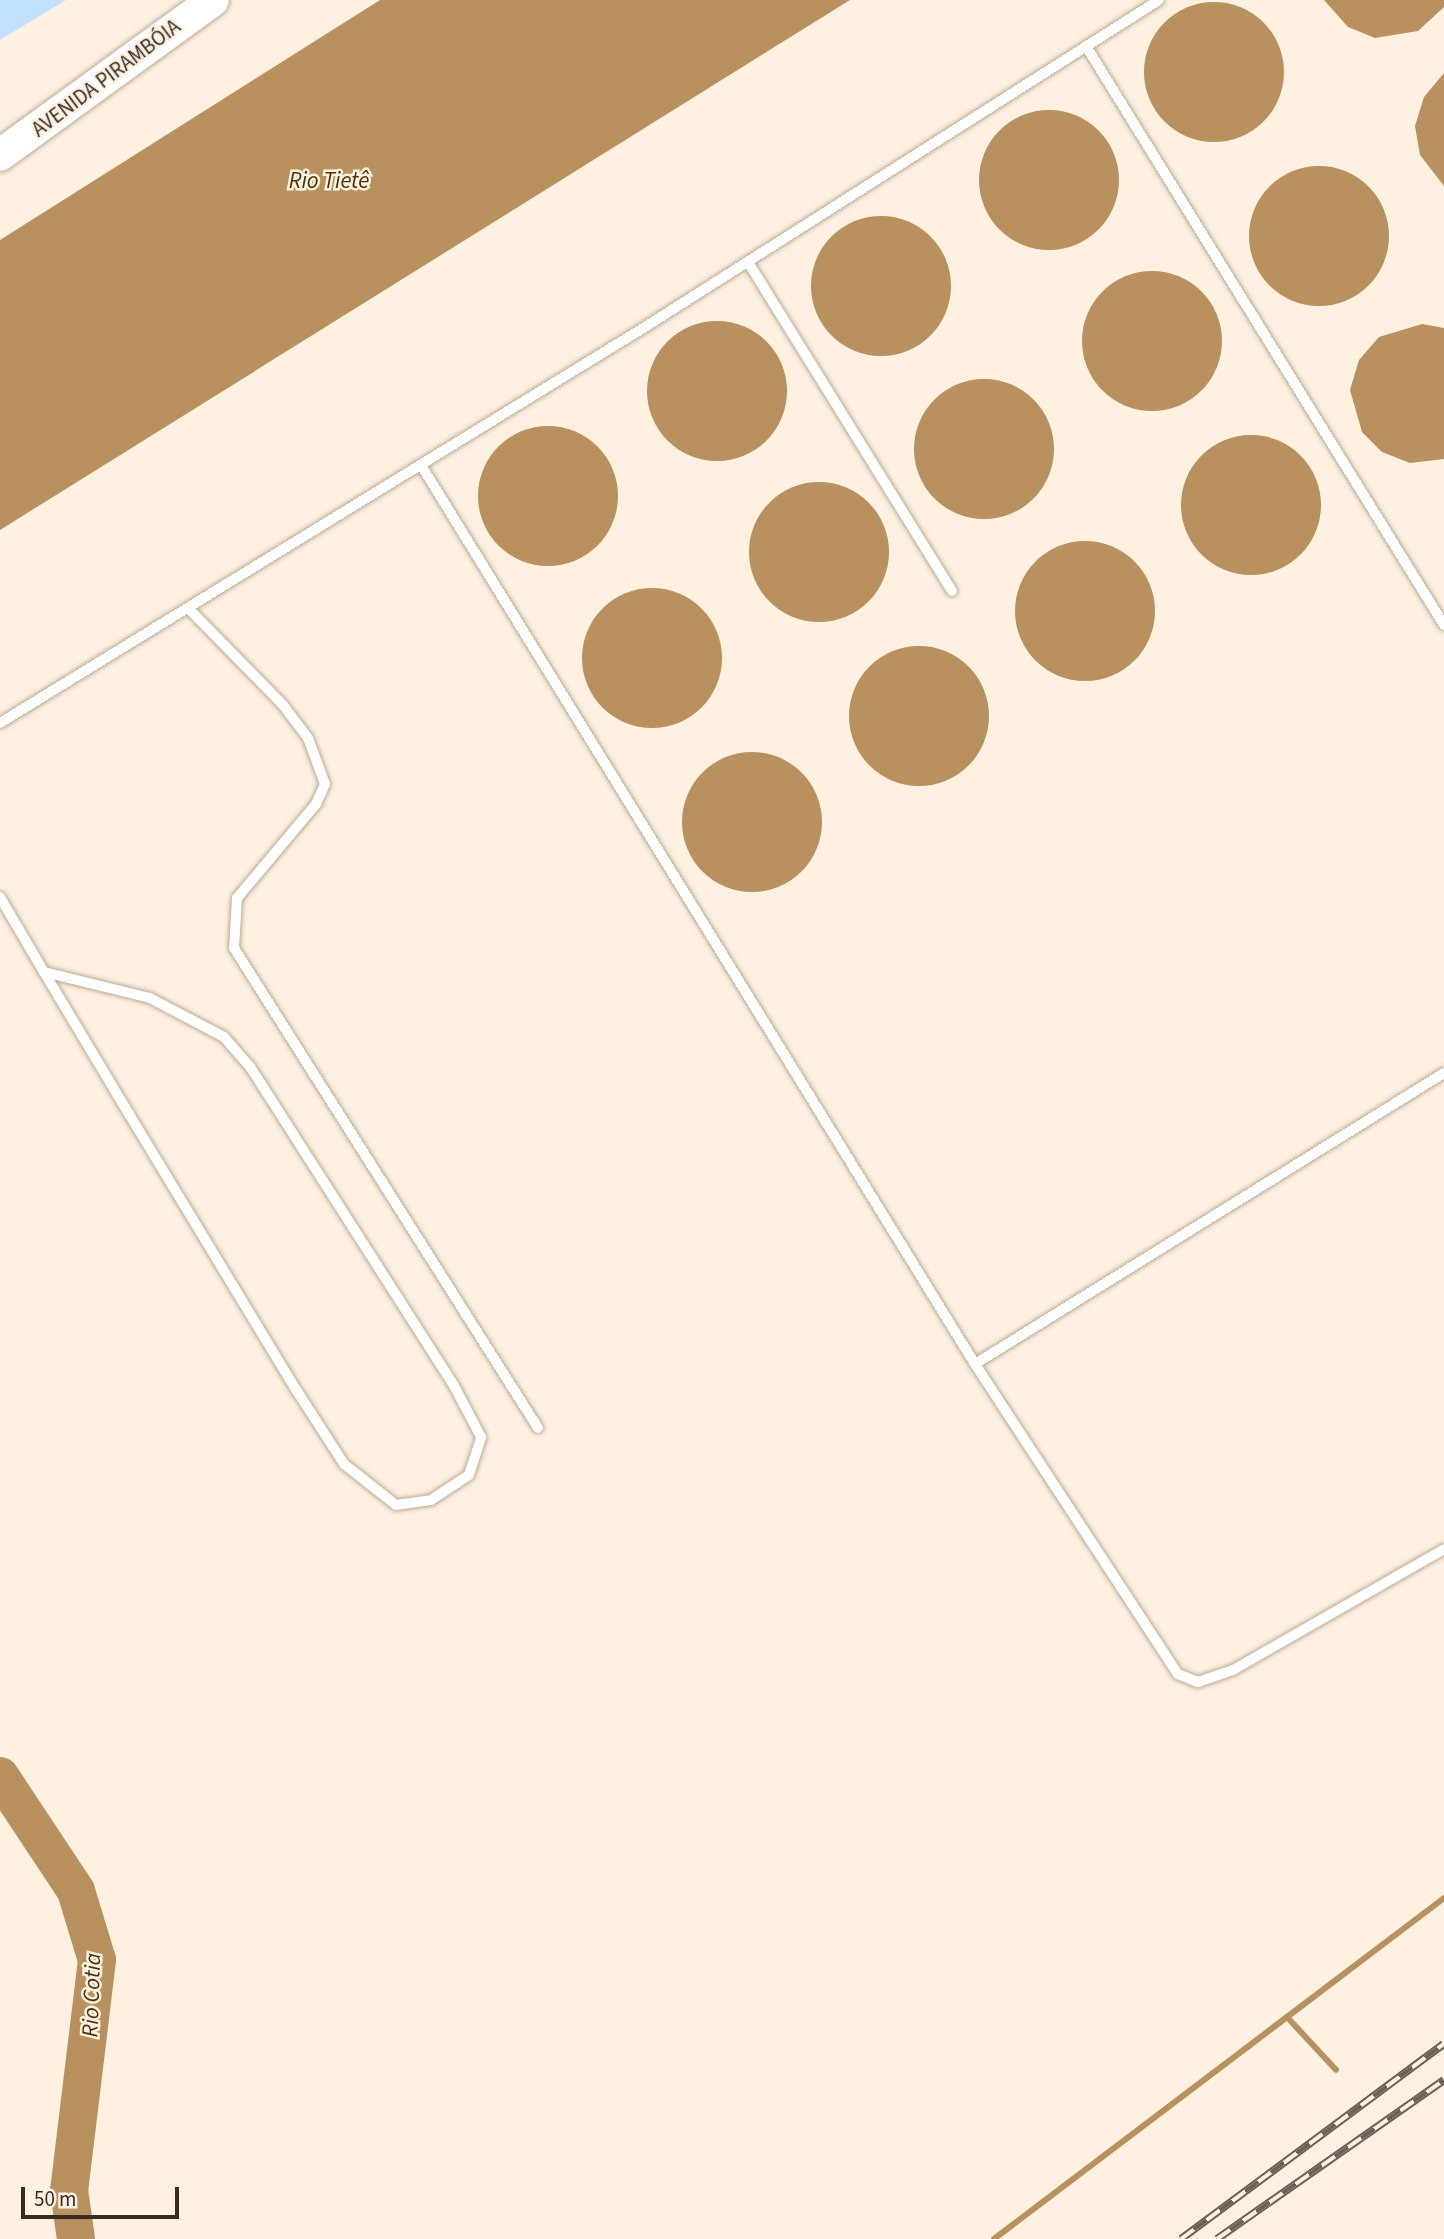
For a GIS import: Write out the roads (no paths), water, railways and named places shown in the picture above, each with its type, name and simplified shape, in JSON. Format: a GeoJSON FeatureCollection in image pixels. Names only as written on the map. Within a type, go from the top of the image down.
{"type":"FeatureCollection","features":[{"type":"Feature","properties":{"kind":"main road","name":"AVENIDA PIRAMBÓIA"},"geometry":{"type":"LineString","coordinates":[[0,155],[213,0]]}},
{"type":"Feature","properties":{"kind":"lane"},"geometry":{"type":"LineString","coordinates":[[0,723],[190,610],[748,262],[1158,0]]}},
{"type":"Feature","properties":{"kind":"lane"},"geometry":{"type":"LineString","coordinates":[[1086,46],[1444,625]]}},
{"type":"Feature","properties":{"kind":"lane"},"geometry":{"type":"LineString","coordinates":[[748,262],[952,591]]}},
{"type":"Feature","properties":{"kind":"lane"},"geometry":{"type":"LineString","coordinates":[[421,465],[975,1364],[1162,1656],[1178,1674],[1198,1682],[1233,1670],[1444,1549]]}},
{"type":"Feature","properties":{"kind":"lane"},"geometry":{"type":"LineString","coordinates":[[190,610],[283,705],[308,738],[325,784],[316,804],[237,898],[234,948],[538,1428]]}},
{"type":"Feature","properties":{"kind":"lane"},"geometry":{"type":"LineString","coordinates":[[0,897],[44,972],[344,1464],[396,1505],[431,1500],[469,1475],[481,1437],[453,1384],[251,1068],[224,1037],[150,998],[44,972]]}},
{"type":"Feature","properties":{"kind":"lane"},"geometry":{"type":"LineString","coordinates":[[975,1364],[1444,1073]]}},
{"type":"Feature","properties":{"kind":"water","name":"Rio Tietê"},"geometry":{"type":"Polygon","coordinates":[[[380,0],[850,0],[0,530],[0,240],[380,0]]]}},
{"type":"Feature","properties":{"kind":"water"},"geometry":{"type":"Polygon","coordinates":[[[1324,0],[1444,0],[1444,7],[1418,31],[1375,38],[1348,27],[1324,0]]]}},
{"type":"Feature","properties":{"kind":"water"},"geometry":{"type":"Polygon","coordinates":[[[1214,2],[1241,8],[1263,23],[1278,45],[1284,72],[1278,99],[1263,121],[1241,136],[1214,142],[1187,136],[1165,121],[1150,99],[1144,72],[1150,45],[1165,23],[1187,8],[1214,2]]]}},
{"type":"Feature","properties":{"kind":"water"},"geometry":{"type":"Polygon","coordinates":[[[1444,73],[1444,186],[1420,155],[1415,126],[1424,97],[1444,73]]]}},
{"type":"Feature","properties":{"kind":"water"},"geometry":{"type":"Polygon","coordinates":[[[1049,110],[1076,116],[1098,131],[1113,153],[1119,180],[1113,207],[1098,229],[1076,244],[1049,250],[1022,244],[1000,229],[985,207],[979,180],[985,153],[1000,131],[1022,116],[1049,110]]]}},
{"type":"Feature","properties":{"kind":"water"},"geometry":{"type":"Polygon","coordinates":[[[1319,166],[1346,172],[1368,187],[1383,209],[1389,236],[1383,263],[1368,285],[1346,300],[1319,306],[1292,300],[1270,285],[1255,263],[1249,236],[1255,209],[1270,187],[1292,172],[1319,166]]]}},
{"type":"Feature","properties":{"kind":"water"},"geometry":{"type":"Polygon","coordinates":[[[881,216],[908,222],[930,237],[945,259],[951,286],[945,313],[930,335],[908,350],[881,356],[854,350],[832,335],[817,313],[811,286],[817,259],[832,237],[854,222],[881,216]]]}},
{"type":"Feature","properties":{"kind":"water"},"geometry":{"type":"Polygon","coordinates":[[[1152,271],[1179,277],[1201,292],[1216,314],[1222,341],[1216,368],[1201,390],[1179,405],[1152,411],[1125,405],[1103,390],[1088,368],[1082,341],[1088,314],[1103,292],[1125,277],[1152,271]]]}},
{"type":"Feature","properties":{"kind":"water"},"geometry":{"type":"Polygon","coordinates":[[[717,321],[744,327],[766,342],[781,364],[787,391],[781,418],[766,440],[744,455],[717,461],[690,455],[668,440],[653,418],[647,391],[653,364],[668,342],[690,327],[717,321]]]}},
{"type":"Feature","properties":{"kind":"water"},"geometry":{"type":"Polygon","coordinates":[[[1422,324],[1444,328],[1444,459],[1410,463],[1382,452],[1362,432],[1350,390],[1359,360],[1379,337],[1422,324]]]}},
{"type":"Feature","properties":{"kind":"water"},"geometry":{"type":"Polygon","coordinates":[[[984,379],[1011,385],[1033,400],[1048,422],[1054,449],[1048,476],[1033,498],[1011,513],[984,519],[957,513],[935,498],[920,476],[914,449],[920,422],[935,400],[957,385],[984,379]]]}},
{"type":"Feature","properties":{"kind":"water"},"geometry":{"type":"Polygon","coordinates":[[[548,426],[575,432],[597,447],[612,469],[618,496],[612,523],[597,545],[575,560],[548,566],[521,560],[499,545],[484,523],[478,496],[484,469],[499,447],[521,432],[548,426]]]}},
{"type":"Feature","properties":{"kind":"water"},"geometry":{"type":"Polygon","coordinates":[[[1251,435],[1278,441],[1300,456],[1315,478],[1321,505],[1315,532],[1300,554],[1278,569],[1251,575],[1224,569],[1202,554],[1187,532],[1181,505],[1187,478],[1202,456],[1224,441],[1251,435]]]}},
{"type":"Feature","properties":{"kind":"water"},"geometry":{"type":"Polygon","coordinates":[[[819,482],[846,488],[868,503],[883,525],[889,552],[883,579],[868,601],[846,616],[819,622],[792,616],[770,601],[755,579],[749,552],[755,525],[770,503],[792,488],[819,482]]]}},
{"type":"Feature","properties":{"kind":"water"},"geometry":{"type":"Polygon","coordinates":[[[1085,541],[1112,547],[1134,562],[1149,584],[1155,611],[1149,638],[1134,660],[1112,675],[1085,681],[1058,675],[1036,660],[1021,638],[1015,611],[1021,584],[1036,562],[1058,547],[1085,541]]]}},
{"type":"Feature","properties":{"kind":"water"},"geometry":{"type":"Polygon","coordinates":[[[652,588],[679,594],[701,609],[716,631],[722,658],[716,685],[701,707],[679,722],[652,728],[625,722],[603,707],[588,685],[582,658],[588,631],[603,609],[625,594],[652,588]]]}},
{"type":"Feature","properties":{"kind":"water"},"geometry":{"type":"Polygon","coordinates":[[[919,646],[946,652],[968,667],[983,689],[989,716],[983,743],[968,765],[946,780],[919,786],[892,780],[870,765],[855,743],[849,716],[855,689],[870,667],[892,652],[919,646]]]}},
{"type":"Feature","properties":{"kind":"water"},"geometry":{"type":"Polygon","coordinates":[[[752,752],[779,758],[801,773],[816,795],[822,822],[816,849],[801,871],[779,886],[752,892],[725,886],[703,871],[688,849],[682,822],[688,795],[703,773],[725,758],[752,752]]]}},
{"type":"Feature","properties":{"kind":"waterway","name":"Rio Cotia"},"geometry":{"type":"LineString","coordinates":[[0,1776],[76,1891],[97,1960],[69,2190],[76,2239]]}},
{"type":"Feature","properties":{"kind":"waterway"},"geometry":{"type":"LineString","coordinates":[[994,2239],[1444,1898]]}},
{"type":"Feature","properties":{"kind":"waterway"},"geometry":{"type":"LineString","coordinates":[[1287,2017],[1336,2070]]}},
{"type":"Feature","properties":{"kind":"railway"},"geometry":{"type":"LineString","coordinates":[[1181,2239],[1444,2044]]}},
{"type":"Feature","properties":{"kind":"railway"},"geometry":{"type":"LineString","coordinates":[[1217,2239],[1444,2080]]}}]}
